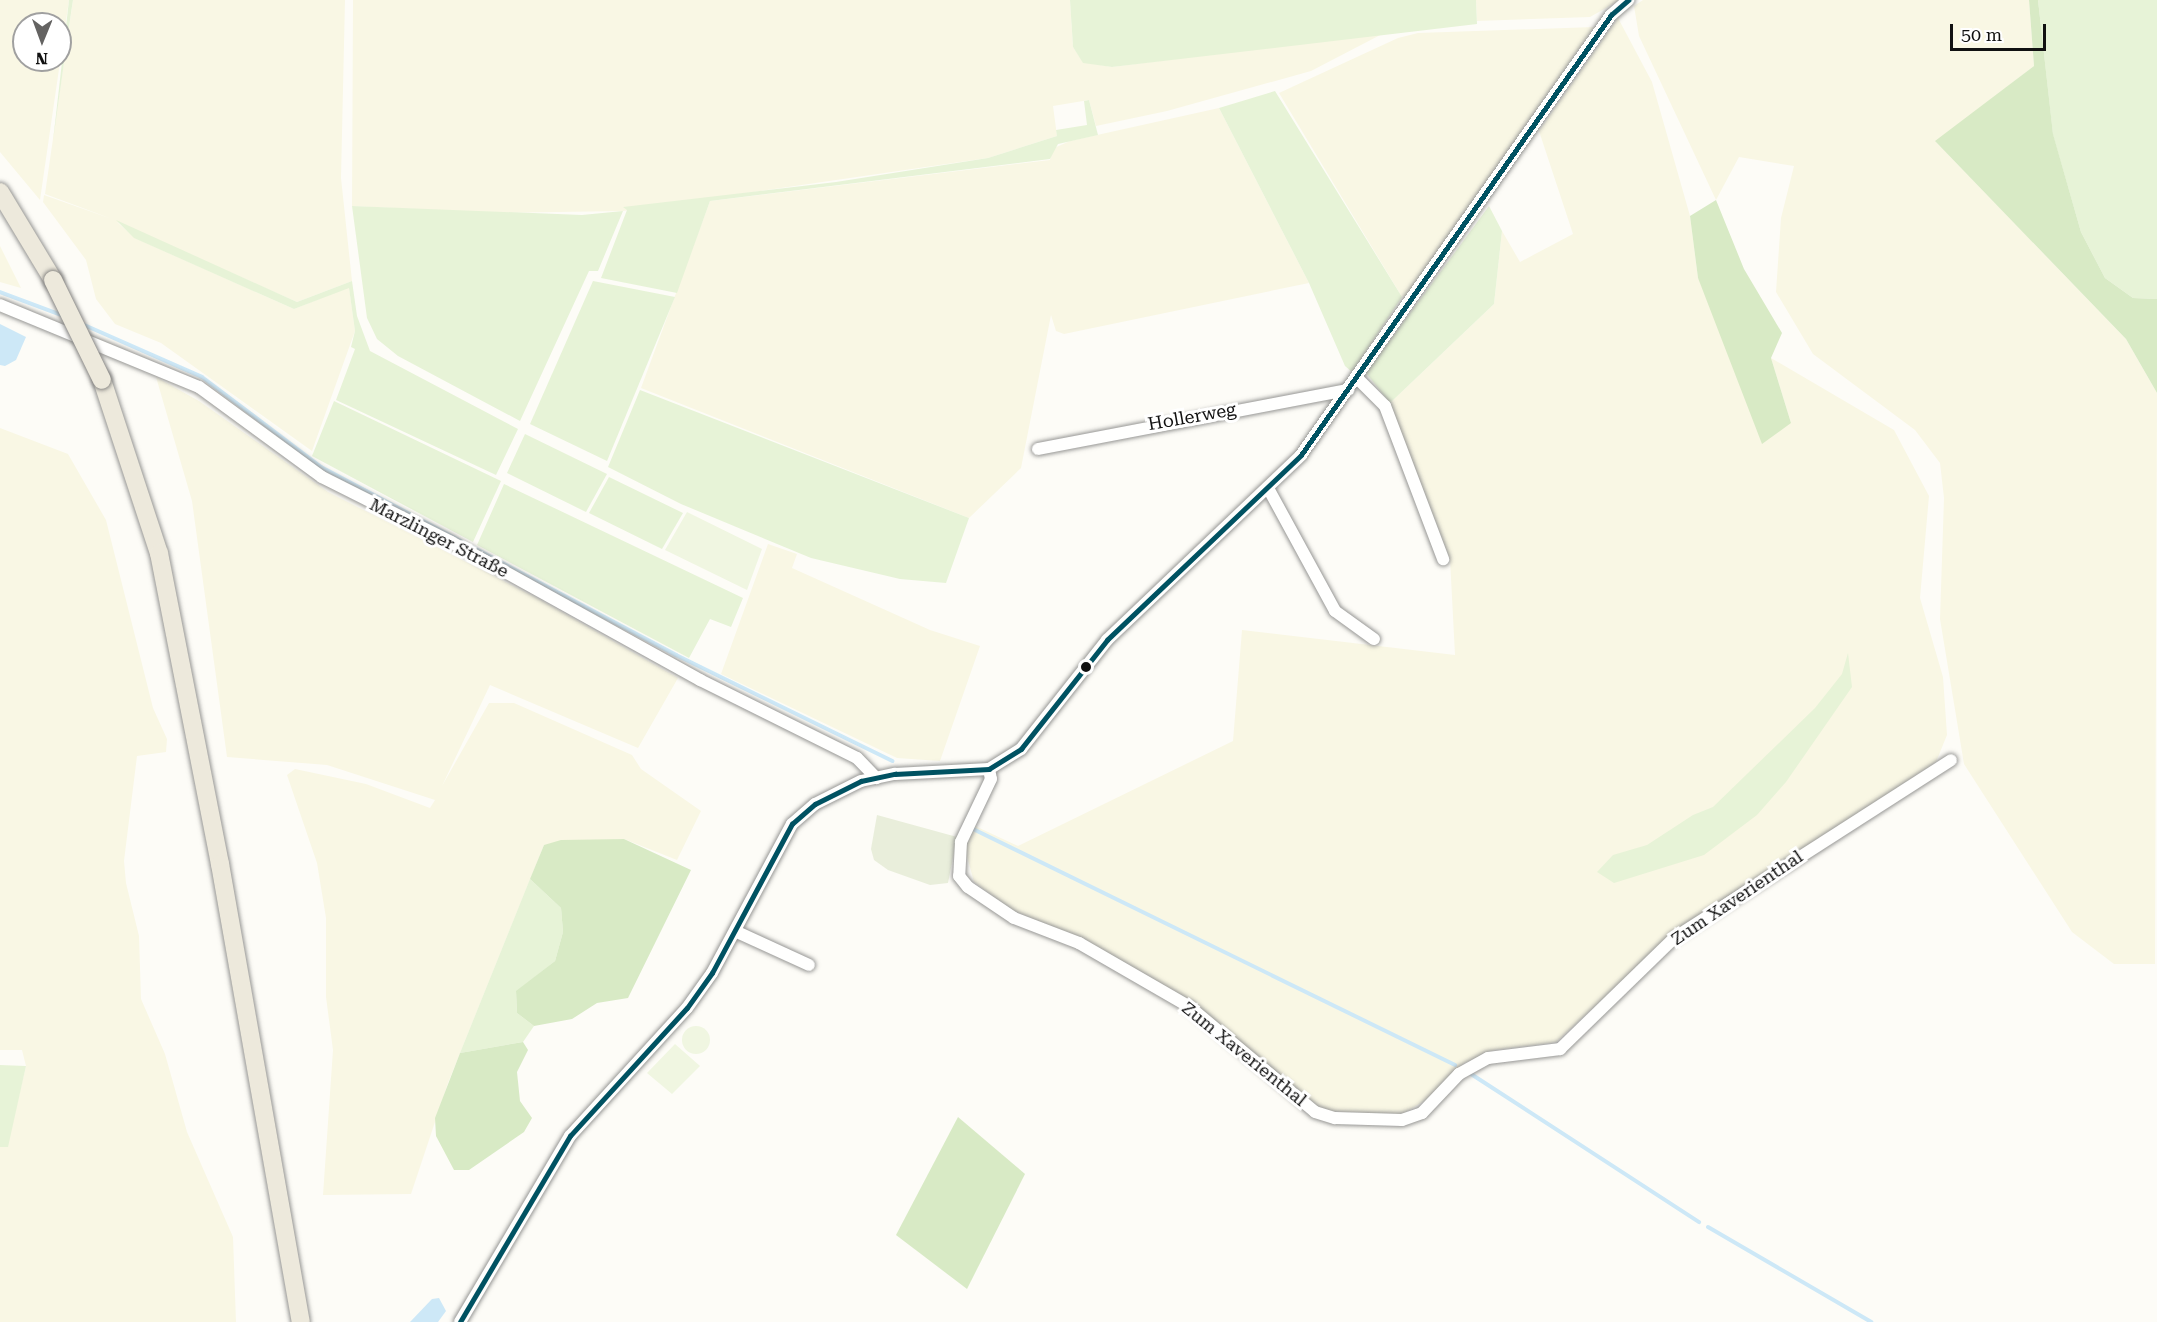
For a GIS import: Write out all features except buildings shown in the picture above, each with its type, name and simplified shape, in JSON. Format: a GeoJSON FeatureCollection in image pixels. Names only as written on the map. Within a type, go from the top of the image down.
{"type":"FeatureCollection","features":[{"type":"Feature","properties":{"kind":"main road"},"geometry":{"type":"LineString","coordinates":[[0,192],[53,280],[102,380],[159,553],[220,864],[301,1322]]}},
{"type":"Feature","properties":{"kind":"street"},"geometry":{"type":"LineString","coordinates":[[460,1322],[570,1136],[687,1008],[737,932],[792,824],[835,793],[876,778],[989,769],[1021,749],[1107,640],[1268,488],[1306,449],[1406,311],[1611,15],[1628,0]]}},
{"type":"Feature","properties":{"kind":"street","name":"Marzlinger Straße"},"geometry":{"type":"LineString","coordinates":[[0,305],[199,387],[322,477],[452,542],[700,680],[857,758],[876,778]]}},
{"type":"Feature","properties":{"kind":"street"},"geometry":{"type":"LineString","coordinates":[[1356,377],[1385,406],[1443,560]]}},
{"type":"Feature","properties":{"kind":"street","name":"Hollerweg"},"geometry":{"type":"LineString","coordinates":[[1038,448],[1348,390]]}},
{"type":"Feature","properties":{"kind":"street"},"geometry":{"type":"LineString","coordinates":[[1268,488],[1335,611],[1374,639]]}},
{"type":"Feature","properties":{"kind":"street","name":"Zum Xaverienthal"},"geometry":{"type":"LineString","coordinates":[[989,769],[990,779],[961,843],[958,876],[968,887],[1014,918],[1079,943],[1190,1007],[1315,1112],[1335,1118],[1402,1120],[1422,1113],[1459,1074],[1488,1058],[1560,1049],[1674,938],[1951,760]]}},
{"type":"Feature","properties":{"kind":"street"},"geometry":{"type":"LineString","coordinates":[[737,932],[809,965]]}},
{"type":"Feature","properties":{"kind":"shaded area"},"geometry":{"type":"Polygon","coordinates":[[[0,0],[69,0],[67,12],[12,12],[12,72],[59,72],[40,200],[0,152],[0,0]]]}},
{"type":"Feature","properties":{"kind":"shaded area"},"geometry":{"type":"Polygon","coordinates":[[[73,0],[345,0],[341,178],[352,281],[297,302],[117,222],[135,238],[294,309],[349,287],[355,331],[312,451],[161,343],[115,324],[96,299],[86,260],[43,202],[44,195],[112,219],[45,194],[63,72],[72,72],[73,0]]]}},
{"type":"Feature","properties":{"kind":"shaded area"},"geometry":{"type":"Polygon","coordinates":[[[353,0],[1070,0],[1073,47],[1083,62],[1112,67],[1386,32],[1311,71],[1167,111],[1096,126],[1089,100],[1053,106],[1057,136],[988,158],[623,211],[499,213],[352,206],[353,0]]]}},
{"type":"Feature","properties":{"kind":"shaded area"},"geometry":{"type":"Polygon","coordinates":[[[1476,0],[1620,0],[1590,17],[1477,21],[1476,0]]]}},
{"type":"Feature","properties":{"kind":"shaded area"},"geometry":{"type":"Polygon","coordinates":[[[1643,0],[2029,0],[2034,66],[1936,142],[2126,339],[2157,393],[2155,964],[2114,964],[2072,932],[1964,764],[1940,619],[1944,498],[1940,463],[1915,430],[1813,354],[1776,292],[1781,218],[1794,166],[1739,157],[1716,200],[1639,36],[1634,6],[1643,0]]]}},
{"type":"Feature","properties":{"kind":"shaded area"},"geometry":{"type":"Polygon","coordinates":[[[1618,18],[1652,82],[1690,216],[1698,278],[1791,423],[1771,358],[1894,430],[1929,496],[1920,598],[1943,677],[1947,735],[1936,762],[1672,935],[1556,1042],[1494,1050],[1464,1063],[1429,1098],[1401,1115],[1331,1111],[1319,1107],[1238,1042],[1070,934],[1014,911],[974,882],[965,849],[975,826],[1018,846],[1233,741],[1242,630],[1455,655],[1450,559],[1390,403],[1494,304],[1502,231],[1520,262],[1573,234],[1539,131],[1618,18]]]}},
{"type":"Feature","properties":{"kind":"shaded area"},"geometry":{"type":"Polygon","coordinates":[[[1594,27],[1407,295],[1402,297],[1279,93],[1398,38],[1418,33],[1594,27]]]}},
{"type":"Feature","properties":{"kind":"shaded area"},"geometry":{"type":"Polygon","coordinates":[[[1219,108],[1309,283],[1064,334],[1056,331],[1051,315],[1021,468],[969,518],[641,388],[710,201],[1050,160],[1052,149],[1070,141],[1219,108]]]}},
{"type":"Feature","properties":{"kind":"shaded area"},"geometry":{"type":"Polygon","coordinates":[[[0,246],[21,288],[0,282],[0,246]]]}},
{"type":"Feature","properties":{"kind":"shaded area"},"geometry":{"type":"Polygon","coordinates":[[[156,377],[199,401],[328,492],[539,599],[678,678],[638,748],[490,685],[442,786],[489,703],[514,703],[632,755],[641,769],[701,811],[677,860],[624,839],[544,845],[448,1083],[411,1194],[323,1195],[333,1050],[326,997],[326,918],[317,863],[287,775],[295,769],[366,784],[430,808],[435,800],[327,765],[227,757],[192,501],[156,377]]]}},
{"type":"Feature","properties":{"kind":"shaded area"},"geometry":{"type":"Polygon","coordinates":[[[0,428],[68,454],[106,520],[153,708],[167,739],[166,752],[137,756],[124,861],[126,883],[139,936],[141,999],[165,1054],[187,1132],[233,1237],[236,1322],[0,1322],[0,1147],[7,1147],[26,1066],[22,1050],[0,1050],[0,428]]]}},
{"type":"Feature","properties":{"kind":"shaded area"},"geometry":{"type":"Polygon","coordinates":[[[768,544],[797,554],[792,568],[930,630],[980,646],[940,761],[897,758],[721,674],[768,544]]]}},
{"type":"Feature","properties":{"kind":"green space"},"geometry":{"type":"Polygon","coordinates":[[[69,0],[73,0],[71,12],[68,12],[69,0]]]}},
{"type":"Feature","properties":{"kind":"green space"},"geometry":{"type":"Polygon","coordinates":[[[1070,0],[1476,0],[1477,24],[1112,67],[1083,63],[1073,47],[1070,0]]]}},
{"type":"Feature","properties":{"kind":"green space"},"geometry":{"type":"Polygon","coordinates":[[[2029,0],[2038,0],[2053,134],[2081,232],[2105,278],[2133,298],[2157,299],[2157,393],[2126,339],[1935,141],[2034,66],[2029,0]]]}},
{"type":"Feature","properties":{"kind":"green space"},"geometry":{"type":"Polygon","coordinates":[[[2038,0],[2157,0],[2157,299],[2133,298],[2105,278],[2081,232],[2053,135],[2038,0]]]}},
{"type":"Feature","properties":{"kind":"green space"},"geometry":{"type":"Polygon","coordinates":[[[61,72],[63,72],[53,141],[61,72]]]}},
{"type":"Feature","properties":{"kind":"green space"},"geometry":{"type":"Polygon","coordinates":[[[1275,91],[1402,297],[1352,372],[1345,366],[1309,283],[1219,108],[1275,91]]]}},
{"type":"Feature","properties":{"kind":"green space"},"geometry":{"type":"Polygon","coordinates":[[[1089,100],[1098,135],[1058,144],[1050,159],[710,201],[677,293],[601,278],[627,210],[623,207],[836,182],[988,158],[1057,136],[1056,130],[1087,125],[1084,101],[1089,100]]]}},
{"type":"Feature","properties":{"kind":"green space"},"geometry":{"type":"Polygon","coordinates":[[[1716,200],[1744,269],[1782,333],[1771,358],[1791,423],[1762,444],[1698,278],[1690,216],[1716,200]]]}},
{"type":"Feature","properties":{"kind":"green space"},"geometry":{"type":"Polygon","coordinates":[[[352,206],[582,215],[623,211],[598,271],[589,271],[520,421],[398,356],[377,339],[367,318],[352,206]]]}},
{"type":"Feature","properties":{"kind":"green space"},"geometry":{"type":"Polygon","coordinates":[[[1489,206],[1502,231],[1494,304],[1390,403],[1366,373],[1489,206]]]}},
{"type":"Feature","properties":{"kind":"green space"},"geometry":{"type":"Polygon","coordinates":[[[116,220],[297,302],[352,281],[357,316],[370,351],[518,429],[496,475],[336,400],[355,349],[351,347],[355,331],[349,288],[294,309],[134,238],[116,220]]]}},
{"type":"Feature","properties":{"kind":"green space"},"geometry":{"type":"Polygon","coordinates":[[[593,281],[675,297],[607,461],[530,424],[593,281]]]}},
{"type":"Feature","properties":{"kind":"green space"},"geometry":{"type":"Polygon","coordinates":[[[640,390],[969,518],[946,583],[900,579],[811,558],[681,504],[608,467],[640,390]]]}},
{"type":"Feature","properties":{"kind":"green space"},"geometry":{"type":"Polygon","coordinates":[[[334,401],[501,481],[473,542],[312,456],[334,401]]]}},
{"type":"Feature","properties":{"kind":"green space"},"geometry":{"type":"Polygon","coordinates":[[[525,434],[607,474],[586,512],[507,473],[525,434]]]}},
{"type":"Feature","properties":{"kind":"green space"},"geometry":{"type":"Polygon","coordinates":[[[609,477],[683,513],[662,549],[589,513],[609,477]]]}},
{"type":"Feature","properties":{"kind":"green space"},"geometry":{"type":"Polygon","coordinates":[[[504,484],[743,598],[731,627],[710,619],[689,658],[477,545],[504,484]]]}},
{"type":"Feature","properties":{"kind":"green space"},"geometry":{"type":"Polygon","coordinates":[[[687,512],[762,549],[747,590],[665,550],[687,512]]]}},
{"type":"Feature","properties":{"kind":"green space"},"geometry":{"type":"Polygon","coordinates":[[[1848,653],[1852,687],[1786,782],[1757,815],[1704,855],[1614,883],[1597,872],[1613,855],[1647,845],[1693,815],[1713,807],[1815,708],[1842,674],[1848,653]]]}},
{"type":"Feature","properties":{"kind":"green space"},"geometry":{"type":"Polygon","coordinates":[[[877,815],[957,837],[948,883],[930,885],[888,870],[874,860],[871,849],[877,815]]]}},
{"type":"Feature","properties":{"kind":"green space"},"geometry":{"type":"Polygon","coordinates":[[[624,839],[691,870],[628,998],[597,1003],[572,1019],[534,1026],[517,1013],[516,991],[555,961],[563,932],[561,908],[530,879],[544,845],[561,840],[624,839]]]}},
{"type":"Feature","properties":{"kind":"green space"},"geometry":{"type":"Polygon","coordinates":[[[530,879],[561,908],[563,932],[555,961],[516,992],[517,1013],[534,1026],[523,1042],[460,1053],[530,879]]]}},
{"type":"Feature","properties":{"kind":"green space"},"geometry":{"type":"Polygon","coordinates":[[[696,1026],[706,1030],[710,1040],[706,1050],[696,1054],[686,1050],[682,1040],[686,1030],[696,1026]]]}},
{"type":"Feature","properties":{"kind":"green space"},"geometry":{"type":"Polygon","coordinates":[[[523,1042],[528,1050],[517,1072],[520,1101],[532,1118],[524,1132],[469,1170],[454,1170],[436,1136],[435,1118],[460,1053],[523,1042]]]}},
{"type":"Feature","properties":{"kind":"green space"},"geometry":{"type":"Polygon","coordinates":[[[675,1044],[700,1066],[672,1094],[647,1073],[675,1044]]]}},
{"type":"Feature","properties":{"kind":"green space"},"geometry":{"type":"Polygon","coordinates":[[[0,1065],[26,1066],[8,1147],[0,1147],[0,1065]]]}},
{"type":"Feature","properties":{"kind":"green space"},"geometry":{"type":"Polygon","coordinates":[[[958,1117],[1025,1174],[967,1289],[896,1235],[958,1117]]]}},
{"type":"Feature","properties":{"kind":"water"},"geometry":{"type":"Polygon","coordinates":[[[0,324],[26,337],[16,360],[5,366],[0,365],[0,324]]]}},
{"type":"Feature","properties":{"kind":"water"},"geometry":{"type":"Polygon","coordinates":[[[439,1298],[446,1311],[438,1322],[410,1322],[432,1299],[439,1298]]]}},
{"type":"Feature","properties":{"kind":"waterway"},"geometry":{"type":"LineString","coordinates":[[0,292],[64,316]]}},
{"type":"Feature","properties":{"kind":"waterway"},"geometry":{"type":"LineString","coordinates":[[82,324],[202,377],[321,467],[676,655],[892,761]]}},
{"type":"Feature","properties":{"kind":"waterway"},"geometry":{"type":"LineString","coordinates":[[971,828],[1455,1065]]}},
{"type":"Feature","properties":{"kind":"waterway"},"geometry":{"type":"LineString","coordinates":[[1471,1074],[1699,1222]]}},
{"type":"Feature","properties":{"kind":"waterway"},"geometry":{"type":"LineString","coordinates":[[1708,1227],[1871,1322]]}},
{"type":"Feature","properties":{"kind":"transit line"},"geometry":{"type":"LineString","coordinates":[[460,1322],[570,1136],[687,1008],[712,973],[792,824],[815,804],[861,781],[895,774],[989,769],[1021,749],[1107,640],[1301,455],[1611,15],[1628,0]]}}]}
